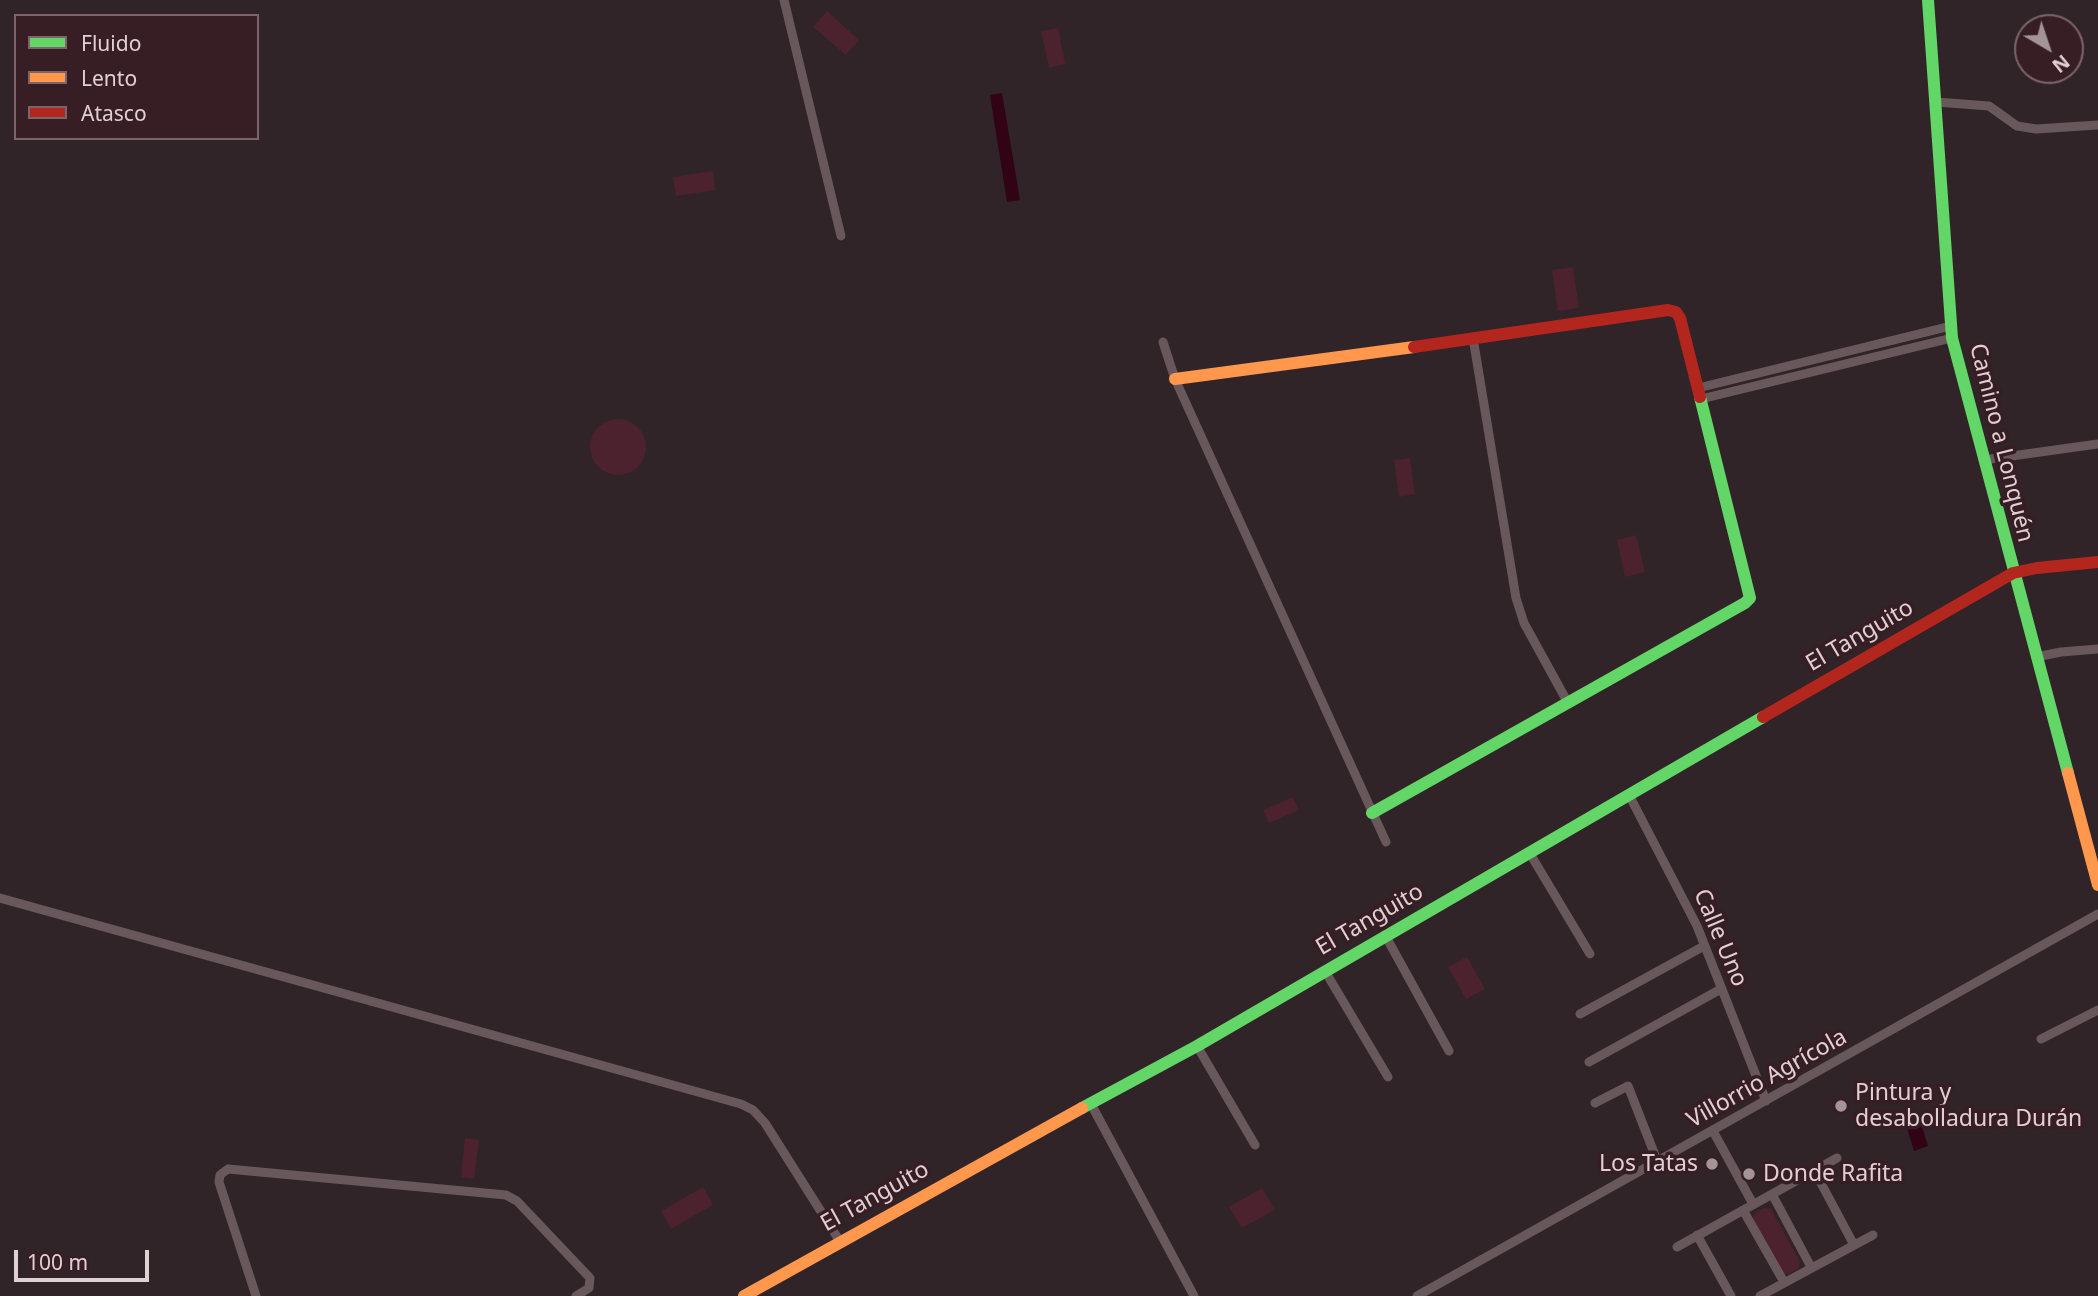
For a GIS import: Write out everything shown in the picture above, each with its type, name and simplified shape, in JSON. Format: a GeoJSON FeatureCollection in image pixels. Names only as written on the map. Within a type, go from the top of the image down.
{"type":"FeatureCollection","features":[{"type":"Feature","properties":{"kind":"street"},"geometry":{"type":"LineString","coordinates":[[784,0],[841,236]]}},
{"type":"Feature","properties":{"kind":"street","name":"Camino a Lonquén"},"geometry":{"type":"LineString","coordinates":[[1928,0],[1952,332],[1983,460],[2098,885]]}},
{"type":"Feature","properties":{"kind":"street"},"geometry":{"type":"LineString","coordinates":[[1936,102],[1989,106],[2017,126],[2036,129],[2098,125]]}},
{"type":"Feature","properties":{"kind":"street"},"geometry":{"type":"LineString","coordinates":[[1175,379],[1671,310],[1681,318],[1750,598],[1372,813]]}},
{"type":"Feature","properties":{"kind":"street"},"geometry":{"type":"LineString","coordinates":[[1700,394],[1952,332]]}},
{"type":"Feature","properties":{"kind":"street"},"geometry":{"type":"LineString","coordinates":[[1473,338],[1516,598],[1524,623],[1568,703]]}},
{"type":"Feature","properties":{"kind":"street"},"geometry":{"type":"LineString","coordinates":[[1163,342],[1175,379],[1386,842]]}},
{"type":"Feature","properties":{"kind":"street"},"geometry":{"type":"LineString","coordinates":[[1983,460],[2098,444]]}},
{"type":"Feature","properties":{"kind":"street"},"geometry":{"type":"LineString","coordinates":[[2013,573],[2098,562]]}},
{"type":"Feature","properties":{"kind":"street","name":"El Tanguito"},"geometry":{"type":"LineString","coordinates":[[744,1296],[839,1240],[1197,1046],[2013,573]]}},
{"type":"Feature","properties":{"kind":"street"},"geometry":{"type":"LineString","coordinates":[[2036,657],[2098,649]]}},
{"type":"Feature","properties":{"kind":"street","name":"Calle Uno"},"geometry":{"type":"LineString","coordinates":[[1629,795],[1690,912],[1766,1101]]}},
{"type":"Feature","properties":{"kind":"street"},"geometry":{"type":"LineString","coordinates":[[1529,852],[1590,954]]}},
{"type":"Feature","properties":{"kind":"street"},"geometry":{"type":"LineString","coordinates":[[0,898],[741,1104],[753,1110],[765,1122],[839,1240]]}},
{"type":"Feature","properties":{"kind":"street","name":"Villorrio Agrícola"},"geometry":{"type":"LineString","coordinates":[[1417,1296],[2098,914]]}},
{"type":"Feature","properties":{"kind":"street"},"geometry":{"type":"LineString","coordinates":[[1385,935],[1449,1051]]}},
{"type":"Feature","properties":{"kind":"street"},"geometry":{"type":"LineString","coordinates":[[1580,1014],[1704,946]]}},
{"type":"Feature","properties":{"kind":"street"},"geometry":{"type":"LineString","coordinates":[[1325,971],[1388,1077]]}},
{"type":"Feature","properties":{"kind":"street"},"geometry":{"type":"LineString","coordinates":[[1589,1062],[1721,989]]}},
{"type":"Feature","properties":{"kind":"street"},"geometry":{"type":"LineString","coordinates":[[2041,1039],[2098,1010]]}},
{"type":"Feature","properties":{"kind":"street"},"geometry":{"type":"LineString","coordinates":[[1197,1046],[1255,1145]]}},
{"type":"Feature","properties":{"kind":"street"},"geometry":{"type":"LineString","coordinates":[[1595,1103],[1628,1086],[1658,1163]]}},
{"type":"Feature","properties":{"kind":"street"},"geometry":{"type":"LineString","coordinates":[[1091,1104],[1194,1296]]}},
{"type":"Feature","properties":{"kind":"street"},"geometry":{"type":"LineString","coordinates":[[1713,1131],[1753,1204]]}},
{"type":"Feature","properties":{"kind":"street"},"geometry":{"type":"LineString","coordinates":[[1677,1247],[1837,1158]]}},
{"type":"Feature","properties":{"kind":"street"},"geometry":{"type":"LineString","coordinates":[[256,1296],[219,1182],[222,1172],[228,1169],[510,1197],[590,1278],[589,1288],[576,1296]]}},
{"type":"Feature","properties":{"kind":"street"},"geometry":{"type":"LineString","coordinates":[[1814,1170],[1854,1245]]}},
{"type":"Feature","properties":{"kind":"street"},"geometry":{"type":"LineString","coordinates":[[1772,1194],[1811,1267]]}},
{"type":"Feature","properties":{"kind":"street"},"geometry":{"type":"LineString","coordinates":[[1743,1210],[1784,1282]]}},
{"type":"Feature","properties":{"kind":"street"},"geometry":{"type":"LineString","coordinates":[[1760,1296],[1873,1234]]}},
{"type":"Feature","properties":{"kind":"street"},"geometry":{"type":"LineString","coordinates":[[1697,1235],[1731,1296]]}},
{"type":"Feature","properties":{"kind":"shaded area"},"geometry":{"type":"Polygon","coordinates":[[[827,11],[859,40],[846,55],[813,27],[827,11]]]}},
{"type":"Feature","properties":{"kind":"shaded area"},"geometry":{"type":"Polygon","coordinates":[[[1058,28],[1065,64],[1049,68],[1041,31],[1058,28]]]}},
{"type":"Feature","properties":{"kind":"shaded area"},"geometry":{"type":"Polygon","coordinates":[[[1002,93],[1020,200],[1007,202],[990,95],[1002,93]]]}},
{"type":"Feature","properties":{"kind":"shaded area"},"geometry":{"type":"Polygon","coordinates":[[[713,171],[715,190],[676,196],[673,177],[713,171]]]}},
{"type":"Feature","properties":{"kind":"shaded area"},"geometry":{"type":"Polygon","coordinates":[[[1573,267],[1579,308],[1558,311],[1552,270],[1573,267]]]}},
{"type":"Feature","properties":{"kind":"shaded area"},"geometry":{"type":"Polygon","coordinates":[[[618,419],[629,421],[638,427],[644,436],[644,458],[638,467],[629,473],[618,475],[607,473],[598,467],[592,458],[590,447],[592,436],[598,427],[607,421],[618,419]]]}},
{"type":"Feature","properties":{"kind":"shaded area"},"geometry":{"type":"Polygon","coordinates":[[[1410,458],[1415,494],[1399,497],[1394,460],[1410,458]]]}},
{"type":"Feature","properties":{"kind":"shaded area"},"geometry":{"type":"Polygon","coordinates":[[[1636,535],[1645,572],[1625,577],[1617,540],[1636,535]]]}},
{"type":"Feature","properties":{"kind":"shaded area"},"geometry":{"type":"Polygon","coordinates":[[[1293,797],[1299,810],[1269,823],[1263,810],[1293,797]]]}},
{"type":"Feature","properties":{"kind":"shaded area"},"geometry":{"type":"Polygon","coordinates":[[[1467,957],[1485,989],[1466,999],[1448,967],[1467,957]]]}},
{"type":"Feature","properties":{"kind":"shaded area"},"geometry":{"type":"Polygon","coordinates":[[[1921,1123],[1928,1146],[1914,1151],[1907,1128],[1921,1123]]]}},
{"type":"Feature","properties":{"kind":"shaded area"},"geometry":{"type":"Polygon","coordinates":[[[465,1138],[479,1140],[474,1179],[461,1177],[465,1138]]]}},
{"type":"Feature","properties":{"kind":"shaded area"},"geometry":{"type":"Polygon","coordinates":[[[703,1187],[713,1205],[671,1229],[661,1211],[703,1187]]]}},
{"type":"Feature","properties":{"kind":"shaded area"},"geometry":{"type":"Polygon","coordinates":[[[1262,1188],[1275,1210],[1242,1228],[1229,1207],[1262,1188]]]}},
{"type":"Feature","properties":{"kind":"shaded area"},"geometry":{"type":"Polygon","coordinates":[[[1763,1208],[1771,1209],[1800,1262],[1799,1268],[1788,1274],[1781,1273],[1752,1221],[1754,1214],[1763,1208]]]}},
{"type":"Feature","properties":{"kind":"traffic: fast"},"geometry":{"type":"LineString","coordinates":[[1928,0],[1952,338],[2068,773]]}},
{"type":"Feature","properties":{"kind":"traffic: fast"},"geometry":{"type":"LineString","coordinates":[[1372,813],[1750,598],[1700,397]]}},
{"type":"Feature","properties":{"kind":"traffic: fast"},"geometry":{"type":"LineString","coordinates":[[1082,1108],[1197,1046],[1763,717]]}},
{"type":"Feature","properties":{"kind":"traffic: slow"},"geometry":{"type":"LineString","coordinates":[[1175,379],[1414,347]]}},
{"type":"Feature","properties":{"kind":"traffic: slow"},"geometry":{"type":"LineString","coordinates":[[2068,773],[2098,885]]}},
{"type":"Feature","properties":{"kind":"traffic: slow"},"geometry":{"type":"LineString","coordinates":[[744,1296],[1082,1108]]}},
{"type":"Feature","properties":{"kind":"traffic: jam"},"geometry":{"type":"LineString","coordinates":[[1414,347],[1668,310],[1676,312],[1680,318],[1700,397]]}},
{"type":"Feature","properties":{"kind":"traffic: jam"},"geometry":{"type":"LineString","coordinates":[[1763,717],[2013,573],[2098,562]]}},
{"type":"Feature","properties":{"kind":"place","name":"Pintura y desabolladura Durán"},"geometry":{"type":"Point","coordinates":[1841,1106]}},
{"type":"Feature","properties":{"kind":"place","name":"Los Tatas"},"geometry":{"type":"Point","coordinates":[1712,1164]}},
{"type":"Feature","properties":{"kind":"place","name":"Donde Rafita"},"geometry":{"type":"Point","coordinates":[1749,1174]}}]}
